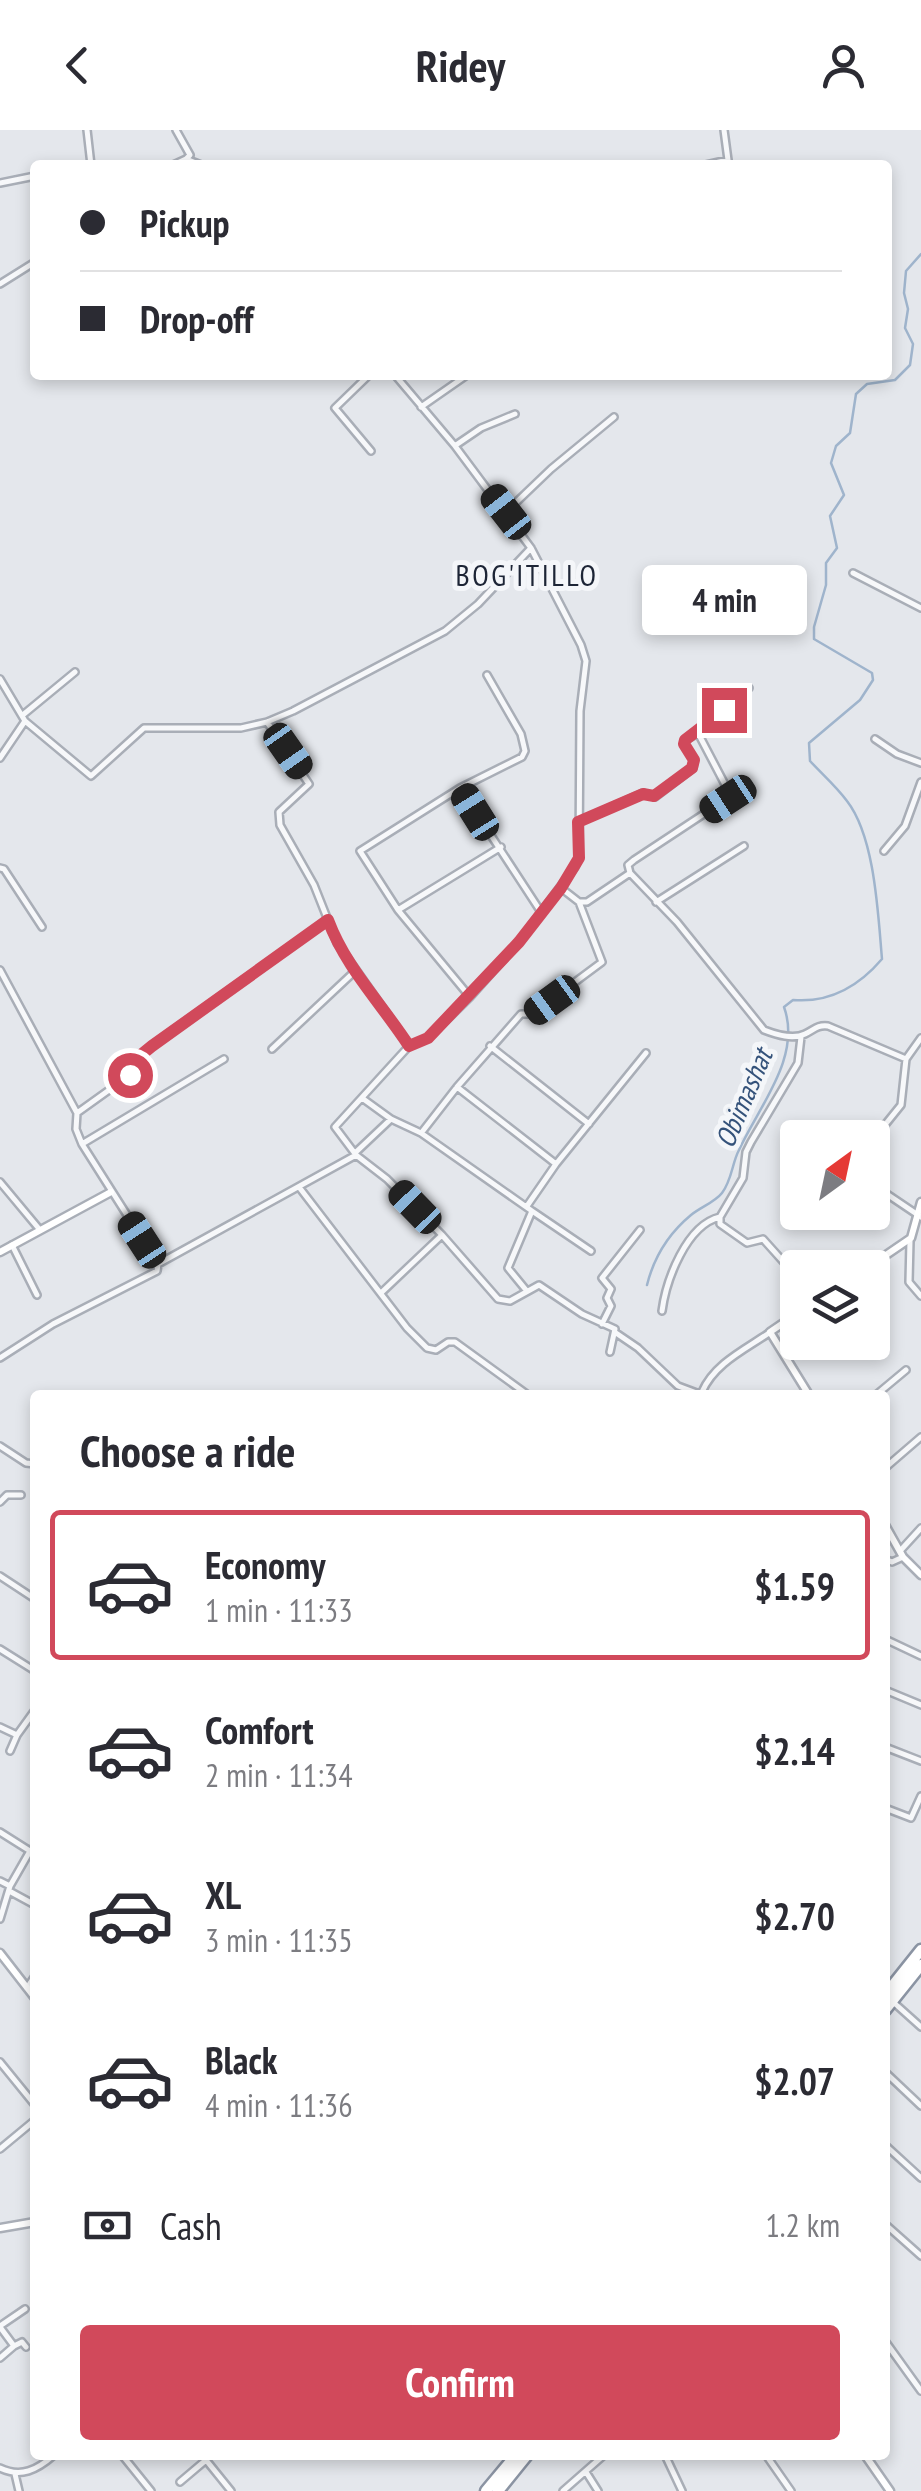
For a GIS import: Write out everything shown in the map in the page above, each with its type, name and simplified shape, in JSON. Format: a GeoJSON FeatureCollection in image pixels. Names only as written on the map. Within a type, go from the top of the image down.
{"type":"FeatureCollection","features":[{"type":"Feature","properties":{"kind":"highway"},"geometry":{"type":"LineString","coordinates":[[890,1997],[921,1950]]}},
{"type":"Feature","properties":{"kind":"highway"},"geometry":{"type":"LineString","coordinates":[[890,1999],[919,1971]]}},
{"type":"Feature","properties":{"kind":"highway"},"geometry":{"type":"LineString","coordinates":[[498,2491],[513,2460]]}},
{"type":"Feature","properties":{"kind":"highway"},"geometry":{"type":"LineString","coordinates":[[486,2491],[521,2460]]}},
{"type":"Feature","properties":{"kind":"street"},"geometry":{"type":"LineString","coordinates":[[88,130],[91,160]]}},
{"type":"Feature","properties":{"kind":"street"},"geometry":{"type":"LineString","coordinates":[[176,130],[188,149],[190,155],[186,159]]}},
{"type":"Feature","properties":{"kind":"street"},"geometry":{"type":"LineString","coordinates":[[724,130],[728,160]]}},
{"type":"Feature","properties":{"kind":"street"},"geometry":{"type":"LineString","coordinates":[[0,183],[30,177]]}},
{"type":"Feature","properties":{"kind":"street"},"geometry":{"type":"LineString","coordinates":[[0,284],[30,265]]}},
{"type":"Feature","properties":{"kind":"street"},"geometry":{"type":"LineString","coordinates":[[364,380],[335,408],[371,451]]}},
{"type":"Feature","properties":{"kind":"street"},"geometry":{"type":"LineString","coordinates":[[399,380],[455,446],[531,548],[581,645],[586,661],[580,711],[579,858],[561,888],[470,997],[428,1038],[409,1046],[336,1127],[355,1154],[388,1179],[498,1299],[510,1300],[539,1285],[615,1329],[678,1386],[690,1390]]}},
{"type":"Feature","properties":{"kind":"street"},"geometry":{"type":"LineString","coordinates":[[421,408],[460,380]]}},
{"type":"Feature","properties":{"kind":"street"},"geometry":{"type":"LineString","coordinates":[[455,446],[480,428],[515,414]]}},
{"type":"Feature","properties":{"kind":"street"},"geometry":{"type":"LineString","coordinates":[[506,512],[614,417]]}},
{"type":"Feature","properties":{"kind":"street"},"geometry":{"type":"LineString","coordinates":[[0,678],[25,718],[90,776],[144,728],[241,728],[268,722],[445,631],[478,604],[531,548]]}},
{"type":"Feature","properties":{"kind":"street"},"geometry":{"type":"LineString","coordinates":[[852,573],[921,608]]}},
{"type":"Feature","properties":{"kind":"street"},"geometry":{"type":"LineString","coordinates":[[0,758],[25,718],[75,672]]}},
{"type":"Feature","properties":{"kind":"street"},"geometry":{"type":"LineString","coordinates":[[470,997],[398,910],[360,851],[460,788],[522,757],[525,751],[521,734],[487,676]]}},
{"type":"Feature","properties":{"kind":"street"},"geometry":{"type":"LineString","coordinates":[[578,822],[643,794],[654,796],[664,791],[692,768],[694,760],[685,740],[749,688]]}},
{"type":"Feature","properties":{"kind":"street"},"geometry":{"type":"LineString","coordinates":[[268,722],[309,784],[277,817],[314,885],[337,943],[409,1046]]}},
{"type":"Feature","properties":{"kind":"street"},"geometry":{"type":"LineString","coordinates":[[698,733],[731,796],[634,860],[628,866],[630,872],[678,922],[764,1030],[801,1036],[816,1026],[828,1026],[906,1060]]}},
{"type":"Feature","properties":{"kind":"street"},"geometry":{"type":"LineString","coordinates":[[875,740],[921,763]]}},
{"type":"Feature","properties":{"kind":"street"},"geometry":{"type":"LineString","coordinates":[[884,851],[905,826],[921,782]]}},
{"type":"Feature","properties":{"kind":"street"},"geometry":{"type":"LineString","coordinates":[[460,788],[541,912]]}},
{"type":"Feature","properties":{"kind":"street"},"geometry":{"type":"LineString","coordinates":[[656,902],[744,846]]}},
{"type":"Feature","properties":{"kind":"street"},"geometry":{"type":"LineString","coordinates":[[398,910],[502,848]]}},
{"type":"Feature","properties":{"kind":"street"},"geometry":{"type":"LineString","coordinates":[[0,868],[4,868],[42,926]]}},
{"type":"Feature","properties":{"kind":"street"},"geometry":{"type":"LineString","coordinates":[[579,902],[592,900],[630,872]]}},
{"type":"Feature","properties":{"kind":"street"},"geometry":{"type":"LineString","coordinates":[[421,1132],[490,1046],[522,1014],[532,1014],[602,962],[579,902],[561,888]]}},
{"type":"Feature","properties":{"kind":"street"},"geometry":{"type":"LineString","coordinates":[[76,1113],[130,1075],[136,1059],[152,1046],[328,920]]}},
{"type":"Feature","properties":{"kind":"street"},"geometry":{"type":"LineString","coordinates":[[0,1358],[53,1324],[157,1271],[158,1264],[82,1144],[76,1130],[76,1113],[1,972]]}},
{"type":"Feature","properties":{"kind":"street"},"geometry":{"type":"LineString","coordinates":[[272,1048],[354,972]]}},
{"type":"Feature","properties":{"kind":"street"},"geometry":{"type":"LineString","coordinates":[[780,1258],[763,1239],[747,1243],[720,1224],[720,1217],[743,1178],[751,1142],[798,1063],[801,1036]]}},
{"type":"Feature","properties":{"kind":"street"},"geometry":{"type":"LineString","coordinates":[[889,1120],[901,1106],[906,1060],[921,1038]]}},
{"type":"Feature","properties":{"kind":"street"},"geometry":{"type":"LineString","coordinates":[[490,1046],[589,1124]]}},
{"type":"Feature","properties":{"kind":"street"},"geometry":{"type":"LineString","coordinates":[[526,1290],[508,1268],[530,1209],[556,1164],[646,1053]]}},
{"type":"Feature","properties":{"kind":"street"},"geometry":{"type":"LineString","coordinates":[[82,1144],[224,1058]]}},
{"type":"Feature","properties":{"kind":"street"},"geometry":{"type":"LineString","coordinates":[[457,1088],[556,1164]]}},
{"type":"Feature","properties":{"kind":"street"},"geometry":{"type":"LineString","coordinates":[[362,1098],[390,1119],[421,1132],[591,1251]]}},
{"type":"Feature","properties":{"kind":"street"},"geometry":{"type":"LineString","coordinates":[[158,1264],[355,1154],[390,1119]]}},
{"type":"Feature","properties":{"kind":"street"},"geometry":{"type":"LineString","coordinates":[[0,1182],[40,1231]]}},
{"type":"Feature","properties":{"kind":"street"},"geometry":{"type":"LineString","coordinates":[[299,1187],[407,1328],[427,1348],[436,1350],[456,1342],[521,1390]]}},
{"type":"Feature","properties":{"kind":"street"},"geometry":{"type":"LineString","coordinates":[[0,1252],[111,1192]]}},
{"type":"Feature","properties":{"kind":"street"},"geometry":{"type":"LineString","coordinates":[[890,1196],[919,1216]]}},
{"type":"Feature","properties":{"kind":"street"},"geometry":{"type":"LineString","coordinates":[[921,1202],[908,1249],[909,1282],[921,1296]]}},
{"type":"Feature","properties":{"kind":"street"},"geometry":{"type":"LineString","coordinates":[[662,1311],[670,1273],[682,1253],[711,1219],[720,1217]]}},
{"type":"Feature","properties":{"kind":"street"},"geometry":{"type":"LineString","coordinates":[[602,1324],[610,1306],[607,1298],[611,1290],[602,1278],[640,1230]]}},
{"type":"Feature","properties":{"kind":"street"},"geometry":{"type":"LineString","coordinates":[[382,1292],[442,1235]]}},
{"type":"Feature","properties":{"kind":"street"},"geometry":{"type":"LineString","coordinates":[[890,1252],[911,1238]]}},
{"type":"Feature","properties":{"kind":"street"},"geometry":{"type":"LineString","coordinates":[[12,1245],[37,1296]]}},
{"type":"Feature","properties":{"kind":"street"},"geometry":{"type":"LineString","coordinates":[[704,1390],[711,1375],[722,1365],[780,1325]]}},
{"type":"Feature","properties":{"kind":"street"},"geometry":{"type":"LineString","coordinates":[[770,1332],[806,1390]]}},
{"type":"Feature","properties":{"kind":"street"},"geometry":{"type":"LineString","coordinates":[[610,1352],[616,1333]]}},
{"type":"Feature","properties":{"kind":"street"},"geometry":{"type":"LineString","coordinates":[[882,1390],[906,1370]]}},
{"type":"Feature","properties":{"kind":"street"},"geometry":{"type":"LineString","coordinates":[[890,1464],[921,1437]]}},
{"type":"Feature","properties":{"kind":"street"},"geometry":{"type":"LineString","coordinates":[[0,1446],[30,1463]]}},
{"type":"Feature","properties":{"kind":"street"},"geometry":{"type":"LineString","coordinates":[[0,1502],[7,1495],[22,1495]]}},
{"type":"Feature","properties":{"kind":"street"},"geometry":{"type":"LineString","coordinates":[[890,1561],[902,1554],[921,1528]]}},
{"type":"Feature","properties":{"kind":"street"},"geometry":{"type":"LineString","coordinates":[[890,1534],[921,1575]]}},
{"type":"Feature","properties":{"kind":"street"},"geometry":{"type":"LineString","coordinates":[[0,1576],[30,1596]]}},
{"type":"Feature","properties":{"kind":"street"},"geometry":{"type":"LineString","coordinates":[[890,1641],[921,1656]]}},
{"type":"Feature","properties":{"kind":"street"},"geometry":{"type":"LineString","coordinates":[[0,1648],[30,1668]]}},
{"type":"Feature","properties":{"kind":"street"},"geometry":{"type":"LineString","coordinates":[[890,1692],[921,1705]]}},
{"type":"Feature","properties":{"kind":"street"},"geometry":{"type":"LineString","coordinates":[[10,1751],[16,1735],[30,1719]]}},
{"type":"Feature","properties":{"kind":"street"},"geometry":{"type":"LineString","coordinates":[[0,1727],[16,1735]]}},
{"type":"Feature","properties":{"kind":"street"},"geometry":{"type":"LineString","coordinates":[[890,1749],[921,1760]]}},
{"type":"Feature","properties":{"kind":"street"},"geometry":{"type":"LineString","coordinates":[[890,1810],[911,1818],[921,1796]]}},
{"type":"Feature","properties":{"kind":"street"},"geometry":{"type":"LineString","coordinates":[[0,1832],[30,1849]]}},
{"type":"Feature","properties":{"kind":"street"},"geometry":{"type":"LineString","coordinates":[[0,1920],[10,1889],[30,1856]]}},
{"type":"Feature","properties":{"kind":"street"},"geometry":{"type":"LineString","coordinates":[[0,1882],[30,1902]]}},
{"type":"Feature","properties":{"kind":"street"},"geometry":{"type":"LineString","coordinates":[[1,1957],[30,1992]]}},
{"type":"Feature","properties":{"kind":"street"},"geometry":{"type":"LineString","coordinates":[[27,1988],[30,1984]]}},
{"type":"Feature","properties":{"kind":"street"},"geometry":{"type":"LineString","coordinates":[[890,2004],[921,2028]]}},
{"type":"Feature","properties":{"kind":"street"},"geometry":{"type":"LineString","coordinates":[[0,2062],[30,2098]]}},
{"type":"Feature","properties":{"kind":"street"},"geometry":{"type":"LineString","coordinates":[[890,2077],[921,2106]]}},
{"type":"Feature","properties":{"kind":"street"},"geometry":{"type":"LineString","coordinates":[[1,2147],[30,2124]]}},
{"type":"Feature","properties":{"kind":"street"},"geometry":{"type":"LineString","coordinates":[[890,2150],[921,2178]]}},
{"type":"Feature","properties":{"kind":"street"},"geometry":{"type":"LineString","coordinates":[[0,2228],[30,2223]]}},
{"type":"Feature","properties":{"kind":"street"},"geometry":{"type":"LineString","coordinates":[[890,2228],[921,2256]]}},
{"type":"Feature","properties":{"kind":"street"},"geometry":{"type":"LineString","coordinates":[[14,2346],[0,2327],[25,2309]]}},
{"type":"Feature","properties":{"kind":"street"},"geometry":{"type":"LineString","coordinates":[[0,2358],[22,2342],[26,2347]]}},
{"type":"Feature","properties":{"kind":"street"},"geometry":{"type":"LineString","coordinates":[[890,2348],[921,2391]]}},
{"type":"Feature","properties":{"kind":"street"},"geometry":{"type":"LineString","coordinates":[[0,2468],[15,2474],[28,2473],[47,2460]]}},
{"type":"Feature","properties":{"kind":"street"},"geometry":{"type":"LineString","coordinates":[[126,2460],[151,2491]]}},
{"type":"Feature","properties":{"kind":"street"},"geometry":{"type":"LineString","coordinates":[[180,2482],[203,2460]]}},
{"type":"Feature","properties":{"kind":"street"},"geometry":{"type":"LineString","coordinates":[[208,2460],[230,2491]]}},
{"type":"Feature","properties":{"kind":"street"},"geometry":{"type":"LineString","coordinates":[[563,2491],[599,2460]]}},
{"type":"Feature","properties":{"kind":"street"},"geometry":{"type":"LineString","coordinates":[[667,2460],[682,2491]]}},
{"type":"Feature","properties":{"kind":"street"},"geometry":{"type":"LineString","coordinates":[[769,2460],[791,2491]]}},
{"type":"Feature","properties":{"kind":"street"},"geometry":{"type":"LineString","coordinates":[[868,2460],[890,2491]]}},
{"type":"Feature","properties":{"kind":"street"},"geometry":{"type":"LineString","coordinates":[[586,2472],[598,2491]]}},
{"type":"Feature","properties":{"kind":"street"},"geometry":{"type":"LineString","coordinates":[[15,2474],[19,2491]]}},
{"type":"Feature","properties":{"kind":"waterway","name":"Obimashat"},"geometry":{"type":"LineString","coordinates":[[647,1285],[669,1238],[725,1188],[737,1155],[783,1063],[788,1026],[784,1007],[793,1000],[819,999],[842,991],[882,959],[874,877],[864,835],[847,801],[810,761],[809,743],[860,700],[873,680],[872,673],[814,639],[814,627],[826,585],[826,563],[837,548],[830,516],[844,495],[831,463],[836,446],[850,433],[856,394],[867,384],[895,380],[910,365],[913,344],[905,328],[906,271],[921,254]]}},
{"type":"Feature","properties":{"kind":"district","name":"BOG'ITILLO"},"geometry":{"type":"Point","coordinates":[527,574]}},
{"type":"Feature","properties":{"kind":"route"},"geometry":{"type":"LineString","coordinates":[[130,1075],[136,1059],[152,1046],[328,920],[354,972],[409,1046],[428,1038],[519,942],[561,888],[579,858],[578,822],[643,794],[654,796],[664,791],[692,768],[694,760],[685,740],[724,710]]}}]}
